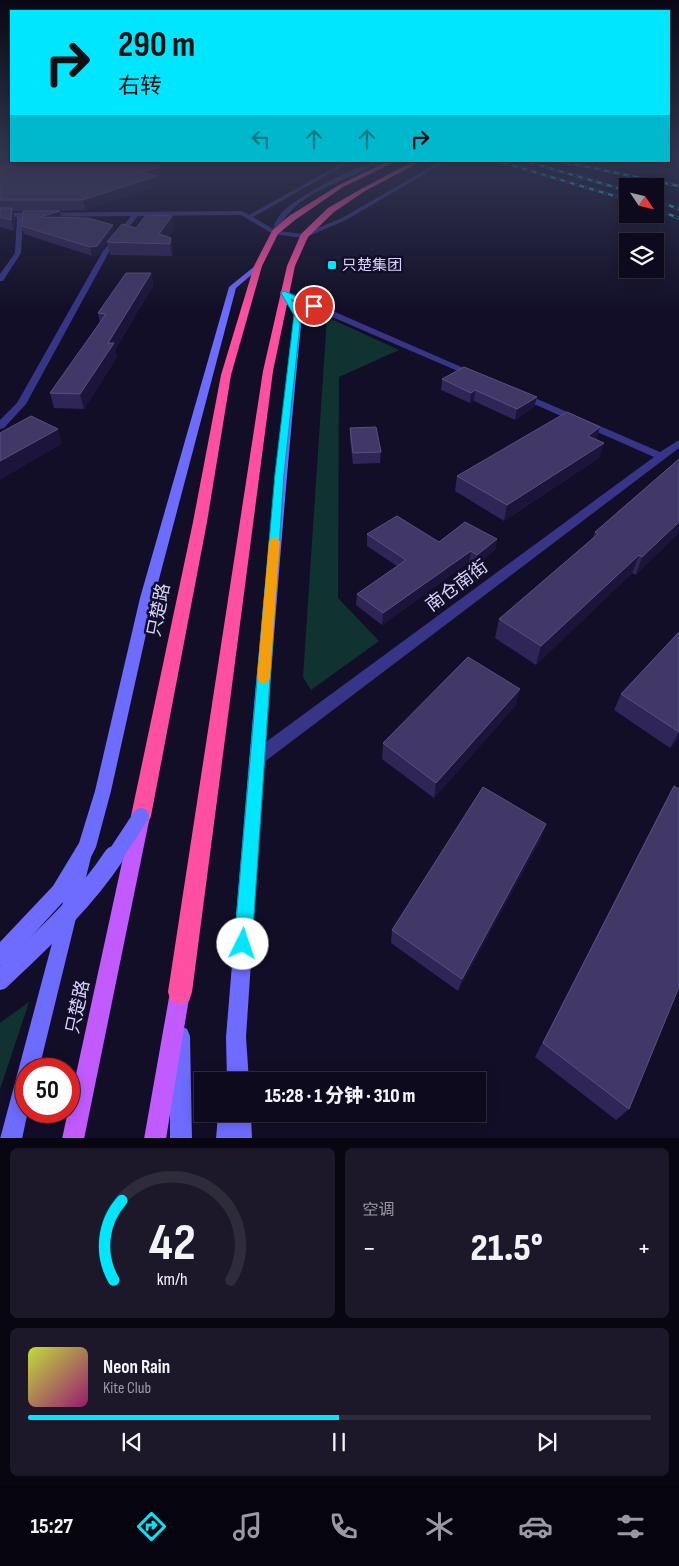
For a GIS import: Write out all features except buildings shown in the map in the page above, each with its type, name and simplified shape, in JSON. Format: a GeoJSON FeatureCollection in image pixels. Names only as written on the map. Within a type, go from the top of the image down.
{"type":"FeatureCollection","features":[{"type":"Feature","properties":{"kind":"highway","name":"只楚路"},"geometry":{"type":"LineString","coordinates":[[141,816],[200,522],[226,375],[258,266],[275,233],[310,206]]}},
{"type":"Feature","properties":{"kind":"highway"},"geometry":{"type":"LineString","coordinates":[[180,992],[268,371],[291,266],[304,236],[337,206]]}},
{"type":"Feature","properties":{"kind":"main road"},"geometry":{"type":"LineString","coordinates":[[31,1058],[86,847],[103,791],[148,598],[232,287],[258,266]]}},
{"type":"Feature","properties":{"kind":"main road"},"geometry":{"type":"LineString","coordinates":[[233,1072],[280,474],[298,315],[284,293]]}},
{"type":"Feature","properties":{"kind":"main road"},"geometry":{"type":"LineString","coordinates":[[0,980],[51,931],[98,880],[141,816]]}},
{"type":"Feature","properties":{"kind":"main road","name":"只楚路"},"geometry":{"type":"LineString","coordinates":[[73,1138],[141,816]]}},
{"type":"Feature","properties":{"kind":"main road"},"geometry":{"type":"LineString","coordinates":[[0,956],[59,892],[86,847]]}},
{"type":"Feature","properties":{"kind":"main road"},"geometry":{"type":"LineString","coordinates":[[155,1138],[180,992]]}},
{"type":"Feature","properties":{"kind":"main road"},"geometry":{"type":"LineString","coordinates":[[180,992],[181,1138]]}},
{"type":"Feature","properties":{"kind":"main road"},"geometry":{"type":"LineString","coordinates":[[236,1038],[238,1072]]}},
{"type":"Feature","properties":{"kind":"main road"},"geometry":{"type":"LineString","coordinates":[[10,1138],[15,1119]]}},
{"type":"Feature","properties":{"kind":"main road"},"geometry":{"type":"LineString","coordinates":[[227,1138],[228,1122]]}},
{"type":"Feature","properties":{"kind":"main road"},"geometry":{"type":"LineString","coordinates":[[240,1122],[241,1138]]}},
{"type":"Feature","properties":{"kind":"street"},"geometry":{"type":"LineString","coordinates":[[249,217],[269,206]]}},
{"type":"Feature","properties":{"kind":"street"},"geometry":{"type":"LineString","coordinates":[[275,233],[283,214],[293,206]]}},
{"type":"Feature","properties":{"kind":"street"},"geometry":{"type":"LineString","coordinates":[[0,215],[242,213],[275,233],[304,236],[353,214],[365,206]]}},
{"type":"Feature","properties":{"kind":"street"},"geometry":{"type":"LineString","coordinates":[[0,426],[22,404],[106,251],[136,214]]}},
{"type":"Feature","properties":{"kind":"street"},"geometry":{"type":"LineString","coordinates":[[0,279],[18,253],[20,215]]}},
{"type":"Feature","properties":{"kind":"street"},"geometry":{"type":"LineString","coordinates":[[284,293],[482,378]]}},
{"type":"Feature","properties":{"kind":"street"},"geometry":{"type":"LineString","coordinates":[[509,390],[661,456]]}},
{"type":"Feature","properties":{"kind":"street","name":"南仓南街"},"geometry":{"type":"LineString","coordinates":[[257,758],[679,443]]}},
{"type":"Feature","properties":{"kind":"green space"},"geometry":{"type":"Polygon","coordinates":[[[327,317],[399,350],[339,377],[338,598],[379,641],[311,690],[303,677],[327,317]]]}},
{"type":"Feature","properties":{"kind":"green space"},"geometry":{"type":"Polygon","coordinates":[[[29,1002],[0,1089],[0,1023],[29,1002]]]}},
{"type":"Feature","properties":{"kind":"railway"},"geometry":{"type":"LineString","coordinates":[[671,206],[679,209]]}},
{"type":"Feature","properties":{"kind":"railway"},"geometry":{"type":"LineString","coordinates":[[664,212],[679,218]]}},
{"type":"Feature","properties":{"kind":"slow traffic"},"geometry":{"type":"LineString","coordinates":[[264,678],[274,541]]}},
{"type":"Feature","properties":{"kind":"place","name":"只楚集团"},"geometry":{"type":"Point","coordinates":[332,265]}},
{"type":"Feature","properties":{"kind":"route"},"geometry":{"type":"LineString","coordinates":[[243,944],[280,474],[298,315],[284,293],[314,306]]}}]}
